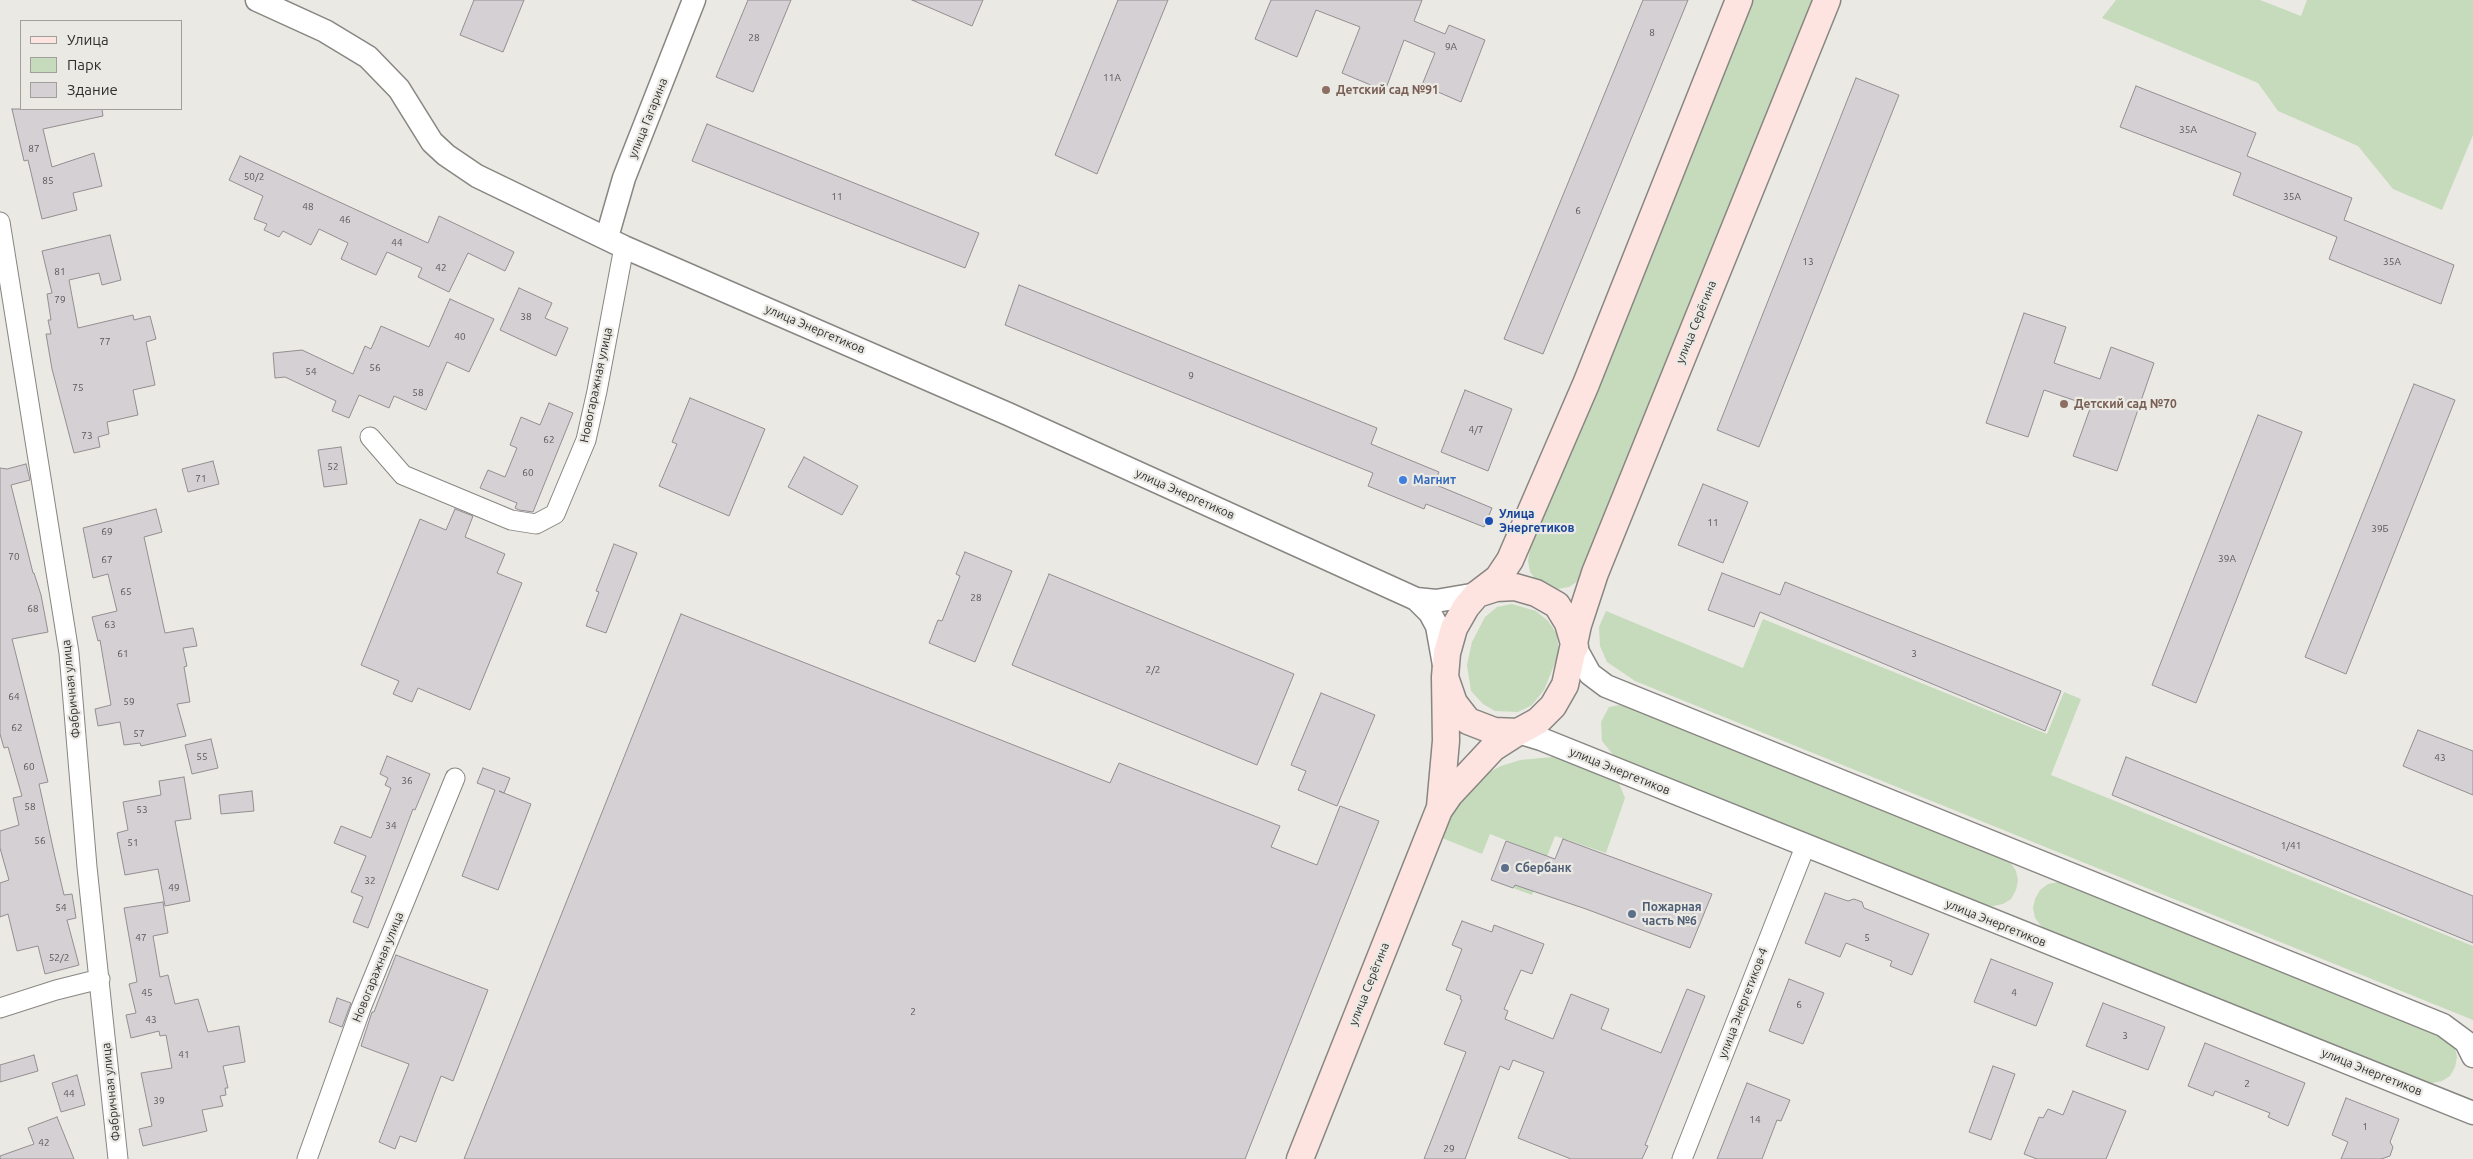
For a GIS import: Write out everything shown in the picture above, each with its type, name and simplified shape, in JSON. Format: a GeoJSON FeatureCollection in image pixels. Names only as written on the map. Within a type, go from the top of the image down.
{"type":"FeatureCollection","features":[{"type":"Feature","properties":{"kind":"main road"},"geometry":{"type":"LineString","coordinates":[[1439,810],[1446,740],[1445,677],[1447,653],[1454,628],[1466,607],[1477,594],[1498,578],[1510,560],[1590,374],[1739,0]]}},
{"type":"Feature","properties":{"kind":"main road","name":"улица Серёгина"},"geometry":{"type":"LineString","coordinates":[[1575,647],[1578,625],[1595,573],[1827,0]]}},
{"type":"Feature","properties":{"kind":"main road"},"geometry":{"type":"LineString","coordinates":[[1439,810],[1450,794],[1493,748],[1538,720],[1553,706],[1565,685],[1575,647],[1568,622],[1557,605],[1536,593],[1515,587],[1496,588],[1477,594]]}},
{"type":"Feature","properties":{"kind":"main road"},"geometry":{"type":"LineString","coordinates":[[1445,677],[1454,703],[1468,721],[1494,731],[1518,732]]}},
{"type":"Feature","properties":{"kind":"main road","name":"улица Серёгина"},"geometry":{"type":"LineString","coordinates":[[1300,1159],[1439,810]]}},
{"type":"Feature","properties":{"kind":"street","name":"улица Энергетиков"},"geometry":{"type":"LineString","coordinates":[[258,0],[325,31],[368,57],[399,89],[432,142],[446,155],[477,176],[616,242],[1008,414],[1416,599]]}},
{"type":"Feature","properties":{"kind":"street","name":"улица Гагарина"},"geometry":{"type":"LineString","coordinates":[[616,242],[624,178],[694,0]]}},
{"type":"Feature","properties":{"kind":"street","name":"Фабричная улица"},"geometry":{"type":"LineString","coordinates":[[0,222],[69,653],[87,867],[118,1159]]}},
{"type":"Feature","properties":{"kind":"street","name":"Новогаражная улица"},"geometry":{"type":"LineString","coordinates":[[370,437],[403,475],[511,520],[536,524],[555,514],[586,440],[597,391],[616,242]]}},
{"type":"Feature","properties":{"kind":"street"},"geometry":{"type":"LineString","coordinates":[[1416,599],[1436,601],[1477,594]]}},
{"type":"Feature","properties":{"kind":"street"},"geometry":{"type":"LineString","coordinates":[[1416,599],[1430,613],[1437,626],[1445,677]]}},
{"type":"Feature","properties":{"kind":"street"},"geometry":{"type":"LineString","coordinates":[[1575,647],[1590,674],[1606,686],[2443,1025],[2466,1042],[2473,1056]]}},
{"type":"Feature","properties":{"kind":"street","name":"улица Энергетиков"},"geometry":{"type":"LineString","coordinates":[[1518,732],[1541,739],[1805,847],[2473,1113]]}},
{"type":"Feature","properties":{"kind":"street","name":"Новогаражная улица"},"geometry":{"type":"LineString","coordinates":[[307,1159],[361,1008],[454,778]]}},
{"type":"Feature","properties":{"kind":"street","name":"улица Энергетиков-4"},"geometry":{"type":"LineString","coordinates":[[1682,1159],[1805,847]]}},
{"type":"Feature","properties":{"kind":"street"},"geometry":{"type":"LineString","coordinates":[[0,1008],[56,990],[100,979]]}},
{"type":"Feature","properties":{"kind":"green space"},"geometry":{"type":"Polygon","coordinates":[[[1750,0],[1812,0],[1584,571],[1578,581],[1569,587],[1557,589],[1546,587],[1537,581],[1530,572],[1528,561],[1530,549],[1750,0]]]}},
{"type":"Feature","properties":{"kind":"green space"},"geometry":{"type":"Polygon","coordinates":[[[2116,0],[2260,0],[2301,16],[2307,0],[2473,0],[2473,135],[2442,210],[2393,189],[2358,146],[2278,111],[2258,83],[2102,18],[2116,0]]]}},
{"type":"Feature","properties":{"kind":"green space"},"geometry":{"type":"Polygon","coordinates":[[[1512,604],[1536,611],[1548,621],[1557,634],[1559,653],[1544,690],[1532,705],[1518,712],[1495,711],[1483,704],[1471,691],[1467,665],[1472,642],[1485,617],[1497,607],[1512,604]]]}},
{"type":"Feature","properties":{"kind":"green space"},"geometry":{"type":"Polygon","coordinates":[[[1606,611],[1743,668],[1763,619],[2047,734],[2064,692],[2081,699],[2051,775],[2473,946],[2473,1020],[1635,681],[1607,662],[1600,646],[1599,627],[1606,611]]]}},
{"type":"Feature","properties":{"kind":"green space"},"geometry":{"type":"Polygon","coordinates":[[[1619,705],[1629,707],[2002,857],[2010,862],[2016,871],[2018,880],[2016,890],[2011,899],[2003,904],[1983,905],[1614,756],[1602,741],[1601,722],[1609,707],[1619,705]]]}},
{"type":"Feature","properties":{"kind":"green space"},"geometry":{"type":"Polygon","coordinates":[[[1552,757],[1569,759],[1618,781],[1625,798],[1606,853],[1555,836],[1532,895],[1513,888],[1528,849],[1490,834],[1482,854],[1442,838],[1451,814],[1460,800],[1484,775],[1501,766],[1520,760],[1552,757]]]}},
{"type":"Feature","properties":{"kind":"green space"},"geometry":{"type":"Polygon","coordinates":[[[2058,882],[2068,884],[2441,1034],[2455,1048],[2457,1057],[2455,1067],[2450,1076],[2442,1081],[2422,1082],[2049,932],[2035,918],[2033,908],[2040,890],[2048,884],[2058,882]]]}},
{"type":"Feature","properties":{"kind":"building"},"geometry":{"type":"Polygon","coordinates":[[[474,0],[524,0],[503,52],[460,35],[474,0]]]}},
{"type":"Feature","properties":{"kind":"building"},"geometry":{"type":"Polygon","coordinates":[[[748,0],[791,0],[753,92],[716,77],[748,0]]]}},
{"type":"Feature","properties":{"kind":"building"},"geometry":{"type":"Polygon","coordinates":[[[912,0],[983,0],[972,26],[912,0]]]}},
{"type":"Feature","properties":{"kind":"building"},"geometry":{"type":"Polygon","coordinates":[[[1118,0],[1168,0],[1097,174],[1055,155],[1118,0]]]}},
{"type":"Feature","properties":{"kind":"building"},"geometry":{"type":"Polygon","coordinates":[[[1271,0],[1422,0],[1414,21],[1445,34],[1449,25],[1485,40],[1461,102],[1422,85],[1435,53],[1404,40],[1385,91],[1342,73],[1360,27],[1316,10],[1297,57],[1255,39],[1271,0]]]}},
{"type":"Feature","properties":{"kind":"building"},"geometry":{"type":"Polygon","coordinates":[[[1643,0],[1688,0],[1543,354],[1504,339],[1643,0]]]}},
{"type":"Feature","properties":{"kind":"building"},"geometry":{"type":"Polygon","coordinates":[[[1856,78],[1899,95],[1759,447],[1717,430],[1856,78]]]}},
{"type":"Feature","properties":{"kind":"building"},"geometry":{"type":"Polygon","coordinates":[[[2136,86],[2256,133],[2247,156],[2352,198],[2344,220],[2454,265],[2441,304],[2329,259],[2337,237],[2233,195],[2241,173],[2120,127],[2136,86]]]}},
{"type":"Feature","properties":{"kind":"building"},"geometry":{"type":"Polygon","coordinates":[[[12,109],[102,110],[103,116],[43,129],[52,167],[94,153],[102,186],[73,193],[77,210],[42,219],[28,160],[24,161],[12,109]]]}},
{"type":"Feature","properties":{"kind":"building"},"geometry":{"type":"Polygon","coordinates":[[[707,124],[979,233],[965,268],[692,161],[707,124]]]}},
{"type":"Feature","properties":{"kind":"building"},"geometry":{"type":"Polygon","coordinates":[[[240,156],[428,243],[439,216],[514,252],[505,271],[468,253],[449,292],[418,277],[422,268],[387,252],[376,275],[341,259],[348,243],[319,229],[311,245],[283,231],[279,237],[264,230],[267,224],[254,219],[263,196],[229,180],[240,156]]]}},
{"type":"Feature","properties":{"kind":"building"},"geometry":{"type":"Polygon","coordinates":[[[110,235],[121,280],[102,285],[99,273],[69,280],[78,328],[133,315],[134,320],[150,316],[156,339],[146,342],[155,385],[133,390],[138,415],[107,422],[109,434],[98,437],[100,447],[74,453],[52,369],[46,334],[51,334],[48,320],[51,320],[47,294],[52,293],[42,251],[110,235]]]}},
{"type":"Feature","properties":{"kind":"building"},"geometry":{"type":"Polygon","coordinates":[[[1019,285],[1377,428],[1371,444],[1439,472],[1434,484],[1492,508],[1484,527],[1426,504],[1424,509],[1368,486],[1373,473],[1005,325],[1019,285]]]}},
{"type":"Feature","properties":{"kind":"building"},"geometry":{"type":"Polygon","coordinates":[[[519,288],[552,303],[545,318],[568,328],[556,356],[500,330],[519,288]]]}},
{"type":"Feature","properties":{"kind":"building"},"geometry":{"type":"Polygon","coordinates":[[[450,299],[494,319],[469,372],[447,362],[426,410],[394,396],[389,408],[359,395],[349,418],[332,411],[336,401],[285,377],[275,378],[273,353],[302,350],[353,374],[365,346],[371,349],[381,326],[429,347],[450,299]]]}},
{"type":"Feature","properties":{"kind":"building"},"geometry":{"type":"Polygon","coordinates":[[[2024,313],[2066,327],[2054,363],[2100,379],[2111,347],[2154,363],[2117,471],[2073,456],[2091,406],[2044,390],[2028,437],[1986,423],[2024,313]]]}},
{"type":"Feature","properties":{"kind":"building"},"geometry":{"type":"Polygon","coordinates":[[[2414,384],[2455,400],[2346,674],[2305,657],[2414,384]]]}},
{"type":"Feature","properties":{"kind":"building"},"geometry":{"type":"Polygon","coordinates":[[[1465,390],[1512,409],[1488,471],[1441,452],[1465,390]]]}},
{"type":"Feature","properties":{"kind":"building"},"geometry":{"type":"Polygon","coordinates":[[[690,398],[765,429],[729,516],[659,486],[677,444],[672,442],[690,398]]]}},
{"type":"Feature","properties":{"kind":"building"},"geometry":{"type":"Polygon","coordinates":[[[549,403],[573,413],[533,512],[519,510],[515,508],[517,503],[480,488],[488,470],[505,477],[517,448],[510,445],[521,417],[540,425],[549,403]]]}},
{"type":"Feature","properties":{"kind":"building"},"geometry":{"type":"Polygon","coordinates":[[[2258,415],[2302,432],[2196,703],[2152,685],[2258,415]]]}},
{"type":"Feature","properties":{"kind":"building"},"geometry":{"type":"Polygon","coordinates":[[[341,447],[347,484],[324,487],[318,450],[341,447]]]}},
{"type":"Feature","properties":{"kind":"building"},"geometry":{"type":"Polygon","coordinates":[[[804,457],[858,486],[842,515],[788,487],[804,457]]]}},
{"type":"Feature","properties":{"kind":"building"},"geometry":{"type":"Polygon","coordinates":[[[213,461],[219,484],[188,492],[182,469],[213,461]]]}},
{"type":"Feature","properties":{"kind":"building"},"geometry":{"type":"Polygon","coordinates":[[[26,464],[30,480],[11,485],[33,573],[41,595],[48,632],[12,639],[48,782],[39,784],[55,857],[64,895],[72,894],[76,918],[67,920],[79,965],[45,974],[38,946],[17,951],[8,914],[0,917],[0,883],[9,880],[0,848],[0,831],[19,825],[13,798],[22,796],[8,747],[4,748],[0,734],[0,468],[7,469],[26,464]]]}},
{"type":"Feature","properties":{"kind":"building"},"geometry":{"type":"Polygon","coordinates":[[[1703,484],[1748,502],[1723,563],[1678,545],[1703,484]]]}},
{"type":"Feature","properties":{"kind":"building"},"geometry":{"type":"Polygon","coordinates":[[[156,509],[162,532],[144,537],[165,633],[193,628],[197,646],[183,648],[187,666],[184,667],[190,702],[177,704],[186,736],[141,746],[140,743],[124,745],[120,722],[98,726],[95,709],[111,705],[100,640],[98,641],[92,617],[117,611],[108,574],[93,578],[83,528],[156,509]]]}},
{"type":"Feature","properties":{"kind":"building"},"geometry":{"type":"Polygon","coordinates":[[[455,509],[473,516],[465,537],[505,554],[497,573],[522,583],[470,710],[418,688],[412,702],[393,694],[399,681],[361,665],[420,519],[446,530],[455,509]]]}},
{"type":"Feature","properties":{"kind":"building"},"geometry":{"type":"Polygon","coordinates":[[[614,544],[637,553],[606,633],[586,626],[599,592],[596,591],[614,544]]]}},
{"type":"Feature","properties":{"kind":"building"},"geometry":{"type":"Polygon","coordinates":[[[965,552],[1012,571],[975,662],[929,643],[938,620],[942,621],[960,576],[956,574],[965,552]]]}},
{"type":"Feature","properties":{"kind":"building"},"geometry":{"type":"Polygon","coordinates":[[[1722,573],[1780,595],[1785,582],[2061,691],[2045,731],[1760,612],[1754,627],[1708,610],[1722,573]]]}},
{"type":"Feature","properties":{"kind":"building"},"geometry":{"type":"Polygon","coordinates":[[[1049,574],[1294,674],[1257,765],[1012,665],[1049,574]]]}},
{"type":"Feature","properties":{"kind":"building"},"geometry":{"type":"Polygon","coordinates":[[[681,614],[1110,783],[1119,763],[1280,826],[1271,847],[1317,865],[1340,806],[1379,821],[1245,1159],[464,1159],[681,614]]]}},
{"type":"Feature","properties":{"kind":"building"},"geometry":{"type":"Polygon","coordinates":[[[1321,693],[1375,715],[1337,806],[1298,790],[1306,771],[1291,765],[1321,693]]]}},
{"type":"Feature","properties":{"kind":"building"},"geometry":{"type":"Polygon","coordinates":[[[2418,730],[2473,751],[2473,795],[2403,766],[2418,730]]]}},
{"type":"Feature","properties":{"kind":"building"},"geometry":{"type":"Polygon","coordinates":[[[211,739],[218,768],[192,774],[185,745],[211,739]]]}},
{"type":"Feature","properties":{"kind":"building"},"geometry":{"type":"Polygon","coordinates":[[[387,756],[430,774],[415,810],[413,809],[368,928],[353,922],[363,897],[351,892],[366,856],[334,843],[341,826],[371,838],[391,788],[385,785],[388,778],[380,774],[387,756]]]}},
{"type":"Feature","properties":{"kind":"building"},"geometry":{"type":"Polygon","coordinates":[[[2126,757],[2473,896],[2473,943],[2112,795],[2126,757]]]}},
{"type":"Feature","properties":{"kind":"building"},"geometry":{"type":"Polygon","coordinates":[[[483,768],[510,778],[504,793],[499,791],[531,804],[498,890],[462,876],[495,790],[477,783],[483,768]]]}},
{"type":"Feature","properties":{"kind":"building"},"geometry":{"type":"Polygon","coordinates":[[[184,777],[191,819],[175,821],[190,901],[165,906],[158,869],[125,875],[117,833],[128,830],[123,802],[161,795],[159,781],[184,777]]]}},
{"type":"Feature","properties":{"kind":"building"},"geometry":{"type":"Polygon","coordinates":[[[252,791],[254,811],[221,814],[219,795],[252,791]]]}},
{"type":"Feature","properties":{"kind":"building"},"geometry":{"type":"Polygon","coordinates":[[[1563,839],[1712,894],[1690,948],[1586,909],[1515,885],[1513,888],[1491,880],[1506,841],[1555,859],[1563,839]]]}},
{"type":"Feature","properties":{"kind":"building"},"geometry":{"type":"Polygon","coordinates":[[[1825,893],[1848,901],[1854,899],[1862,902],[1864,908],[1929,934],[1912,975],[1890,966],[1892,961],[1846,943],[1840,957],[1805,943],[1825,893]]]}},
{"type":"Feature","properties":{"kind":"building"},"geometry":{"type":"Polygon","coordinates":[[[163,902],[168,933],[153,936],[160,977],[168,975],[175,1004],[198,999],[208,1032],[239,1026],[245,1062],[223,1066],[228,1088],[225,1088],[226,1095],[220,1096],[223,1106],[202,1110],[207,1131],[143,1146],[139,1129],[152,1126],[141,1073],[172,1068],[166,1035],[160,1036],[159,1031],[131,1038],[126,1015],[136,1013],[129,984],[137,982],[124,908],[163,902]]]}},
{"type":"Feature","properties":{"kind":"building"},"geometry":{"type":"Polygon","coordinates":[[[1462,921],[1492,932],[1494,925],[1544,944],[1532,974],[1521,970],[1504,1009],[1508,1011],[1505,1019],[1553,1039],[1571,994],[1609,1009],[1601,1029],[1661,1053],[1687,989],[1705,996],[1645,1145],[1648,1146],[1642,1159],[1571,1159],[1518,1138],[1544,1072],[1513,1060],[1509,1070],[1500,1066],[1465,1159],[1424,1159],[1466,1052],[1444,1044],[1462,1000],[1460,999],[1461,996],[1446,990],[1462,949],[1452,945],[1462,921]]]}},
{"type":"Feature","properties":{"kind":"building"},"geometry":{"type":"Polygon","coordinates":[[[396,955],[488,990],[453,1081],[441,1076],[416,1142],[400,1136],[395,1149],[379,1142],[409,1064],[361,1046],[372,1012],[374,1012],[396,955]]]}},
{"type":"Feature","properties":{"kind":"building"},"geometry":{"type":"Polygon","coordinates":[[[1991,959],[2053,983],[2036,1026],[1974,1002],[1991,959]]]}},
{"type":"Feature","properties":{"kind":"building"},"geometry":{"type":"Polygon","coordinates":[[[1789,979],[1824,993],[1803,1044],[1769,1031],[1789,979]]]}},
{"type":"Feature","properties":{"kind":"building"},"geometry":{"type":"Polygon","coordinates":[[[337,998],[351,1003],[342,1027],[329,1022],[337,998]]]}},
{"type":"Feature","properties":{"kind":"building"},"geometry":{"type":"Polygon","coordinates":[[[2103,1003],[2165,1027],[2148,1070],[2086,1046],[2103,1003]]]}},
{"type":"Feature","properties":{"kind":"building"},"geometry":{"type":"Polygon","coordinates":[[[2205,1043],[2305,1083],[2288,1126],[2268,1117],[2270,1113],[2215,1091],[2213,1096],[2188,1086],[2205,1043]]]}},
{"type":"Feature","properties":{"kind":"building"},"geometry":{"type":"Polygon","coordinates":[[[34,1055],[38,1071],[0,1082],[0,1065],[34,1055]]]}},
{"type":"Feature","properties":{"kind":"building"},"geometry":{"type":"Polygon","coordinates":[[[1993,1066],[2015,1074],[1991,1140],[1969,1132],[1993,1066]]]}},
{"type":"Feature","properties":{"kind":"building"},"geometry":{"type":"Polygon","coordinates":[[[77,1075],[85,1105],[61,1112],[52,1083],[77,1075]]]}},
{"type":"Feature","properties":{"kind":"building"},"geometry":{"type":"Polygon","coordinates":[[[1747,1083],[1790,1100],[1781,1121],[1777,1120],[1762,1159],[1717,1159],[1747,1083]]]}},
{"type":"Feature","properties":{"kind":"building"},"geometry":{"type":"Polygon","coordinates":[[[2073,1091],[2126,1111],[2106,1159],[2037,1159],[2024,1154],[2039,1117],[2043,1118],[2048,1109],[2063,1115],[2073,1091]]]}},
{"type":"Feature","properties":{"kind":"building"},"geometry":{"type":"Polygon","coordinates":[[[2346,1098],[2399,1119],[2390,1142],[2393,1147],[2390,1156],[2381,1159],[2341,1159],[2348,1142],[2332,1135],[2346,1098]]]}},
{"type":"Feature","properties":{"kind":"building"},"geometry":{"type":"Polygon","coordinates":[[[57,1117],[74,1159],[0,1159],[0,1156],[34,1144],[28,1128],[57,1117]]]}},
{"type":"Feature","properties":{"kind":"place","name":"Детский сад №91"},"geometry":{"type":"Point","coordinates":[1326,90]}},
{"type":"Feature","properties":{"kind":"place","name":"Детский сад №70"},"geometry":{"type":"Point","coordinates":[2064,404]}},
{"type":"Feature","properties":{"kind":"place","name":"Магнит"},"geometry":{"type":"Point","coordinates":[1403,480]}},
{"type":"Feature","properties":{"kind":"place","name":"Улица Энергетиков"},"geometry":{"type":"Point","coordinates":[1489,521]}},
{"type":"Feature","properties":{"kind":"place","name":"Сбербанк"},"geometry":{"type":"Point","coordinates":[1505,868]}},
{"type":"Feature","properties":{"kind":"place","name":"Пожарная часть №6"},"geometry":{"type":"Point","coordinates":[1632,914]}}]}
